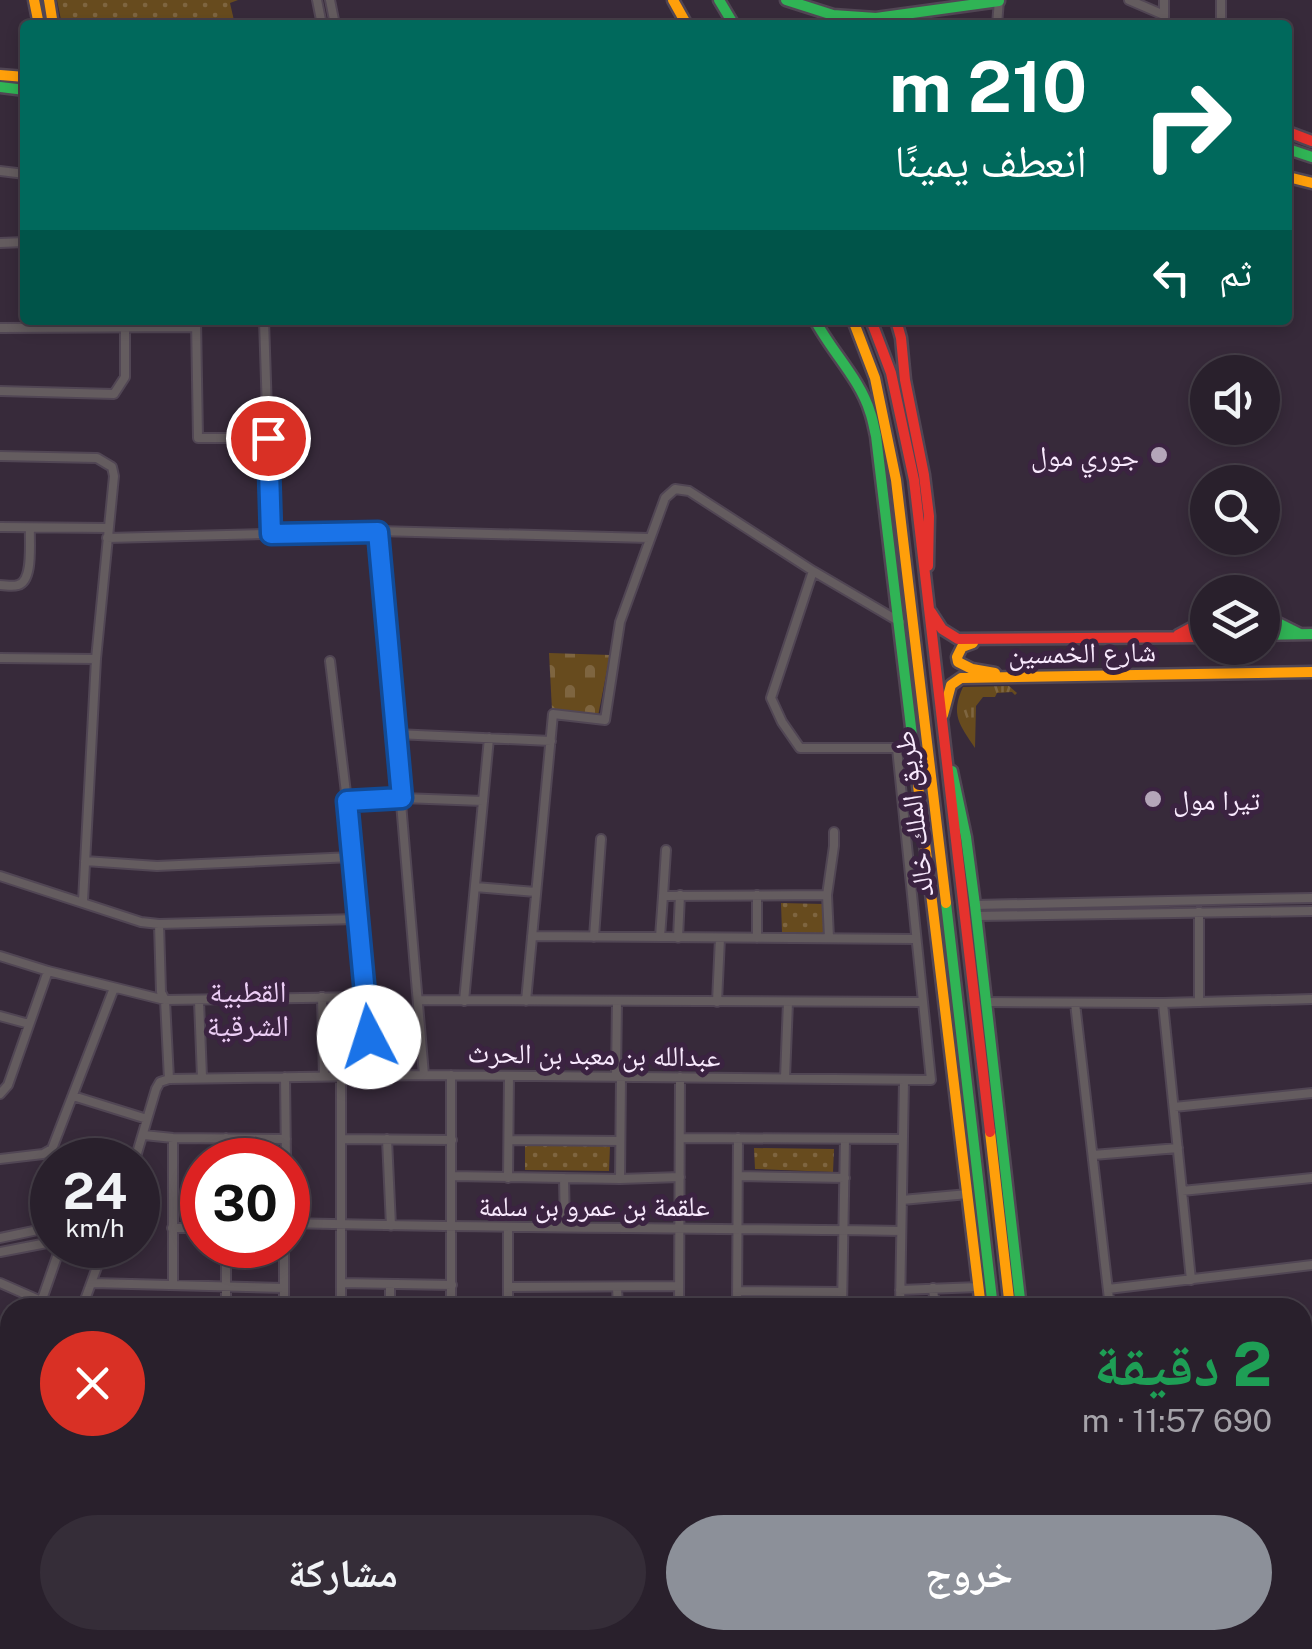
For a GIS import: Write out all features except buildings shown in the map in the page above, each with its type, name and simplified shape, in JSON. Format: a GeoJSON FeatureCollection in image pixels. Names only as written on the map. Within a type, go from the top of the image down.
{"type":"FeatureCollection","features":[{"type":"Feature","properties":{"kind":"main road"},"geometry":{"type":"LineString","coordinates":[[786,0],[833,15],[876,18],[999,0]]}},
{"type":"Feature","properties":{"kind":"main road"},"geometry":{"type":"LineString","coordinates":[[818,325],[859,388],[870,410],[876,436],[981,1298]]}},
{"type":"Feature","properties":{"kind":"main road","name":"طريق الملك خالد"},"geometry":{"type":"LineString","coordinates":[[855,325],[881,401],[896,480],[993,1298]]}},
{"type":"Feature","properties":{"kind":"main road","name":"طريق الملك خالد"},"geometry":{"type":"LineString","coordinates":[[873,325],[891,374],[914,480],[1009,1298]]}},
{"type":"Feature","properties":{"kind":"main road"},"geometry":{"type":"LineString","coordinates":[[897,325],[928,506],[928,606]]}},
{"type":"Feature","properties":{"kind":"main road","name":"شارع الخمسين"},"geometry":{"type":"LineString","coordinates":[[928,606],[946,634],[958,638],[1190,638]]}},
{"type":"Feature","properties":{"kind":"main road"},"geometry":{"type":"LineString","coordinates":[[1280,623],[1307,634]]}},
{"type":"Feature","properties":{"kind":"main road"},"geometry":{"type":"LineString","coordinates":[[1172,638],[1190,628]]}},
{"type":"Feature","properties":{"kind":"main road"},"geometry":{"type":"LineString","coordinates":[[1280,635],[1307,634]]}},
{"type":"Feature","properties":{"kind":"main road"},"geometry":{"type":"LineString","coordinates":[[989,639],[962,646],[958,662],[972,669],[1016,676]]}},
{"type":"Feature","properties":{"kind":"main road","name":"شارع الخمسين"},"geometry":{"type":"LineString","coordinates":[[942,719],[951,685],[961,678],[1312,672]]}},
{"type":"Feature","properties":{"kind":"main road"},"geometry":{"type":"LineString","coordinates":[[942,719],[966,836],[1020,1298]]}},
{"type":"Feature","properties":{"kind":"street"},"geometry":{"type":"LineString","coordinates":[[1129,0],[1164,20],[1164,0]]}},
{"type":"Feature","properties":{"kind":"street"},"geometry":{"type":"LineString","coordinates":[[0,328],[160,325]]}},
{"type":"Feature","properties":{"kind":"street"},"geometry":{"type":"LineString","coordinates":[[196,325],[198,438],[268,438]]}},
{"type":"Feature","properties":{"kind":"street"},"geometry":{"type":"LineString","coordinates":[[264,325],[271,534]]}},
{"type":"Feature","properties":{"kind":"street"},"geometry":{"type":"LineString","coordinates":[[0,391],[114,394],[126,377],[125,327]]}},
{"type":"Feature","properties":{"kind":"street"},"geometry":{"type":"LineString","coordinates":[[0,456],[97,458],[112,468],[114,476],[96,659],[83,902]]}},
{"type":"Feature","properties":{"kind":"street"},"geometry":{"type":"LineString","coordinates":[[526,1001],[553,714],[604,720],[620,622],[665,498],[674,489],[689,491],[900,622]]}},
{"type":"Feature","properties":{"kind":"street"},"geometry":{"type":"LineString","coordinates":[[0,528],[108,533],[378,532],[649,538]]}},
{"type":"Feature","properties":{"kind":"street"},"geometry":{"type":"LineString","coordinates":[[0,585],[26,581],[30,528]]}},
{"type":"Feature","properties":{"kind":"street"},"geometry":{"type":"LineString","coordinates":[[378,532],[424,1075]]}},
{"type":"Feature","properties":{"kind":"street"},"geometry":{"type":"LineString","coordinates":[[420,1000],[922,1002],[898,748],[800,748],[771,698],[813,570]]}},
{"type":"Feature","properties":{"kind":"street"},"geometry":{"type":"LineString","coordinates":[[0,658],[96,659]]}},
{"type":"Feature","properties":{"kind":"street"},"geometry":{"type":"LineString","coordinates":[[330,661],[372,1076]]}},
{"type":"Feature","properties":{"kind":"street"},"geometry":{"type":"LineString","coordinates":[[396,734],[551,741]]}},
{"type":"Feature","properties":{"kind":"street"},"geometry":{"type":"LineString","coordinates":[[464,1001],[488,738]]}},
{"type":"Feature","properties":{"kind":"street"},"geometry":{"type":"LineString","coordinates":[[347,801],[483,801]]}},
{"type":"Feature","properties":{"kind":"street"},"geometry":{"type":"LineString","coordinates":[[830,938],[827,895],[834,832]]}},
{"type":"Feature","properties":{"kind":"street"},"geometry":{"type":"LineString","coordinates":[[594,937],[601,839]]}},
{"type":"Feature","properties":{"kind":"street"},"geometry":{"type":"LineString","coordinates":[[660,937],[666,850]]}},
{"type":"Feature","properties":{"kind":"street"},"geometry":{"type":"LineString","coordinates":[[85,862],[157,866],[352,857]]}},
{"type":"Feature","properties":{"kind":"street"},"geometry":{"type":"LineString","coordinates":[[0,876],[141,922],[358,919]]}},
{"type":"Feature","properties":{"kind":"street"},"geometry":{"type":"LineString","coordinates":[[475,887],[536,892]]}},
{"type":"Feature","properties":{"kind":"street"},"geometry":{"type":"LineString","coordinates":[[678,938],[680,895]]}},
{"type":"Feature","properties":{"kind":"street"},"geometry":{"type":"LineString","coordinates":[[757,895],[757,938]]}},
{"type":"Feature","properties":{"kind":"street"},"geometry":{"type":"LineString","coordinates":[[663,896],[827,895]]}},
{"type":"Feature","properties":{"kind":"street"},"geometry":{"type":"LineString","coordinates":[[976,911],[1312,898]]}},
{"type":"Feature","properties":{"kind":"street"},"geometry":{"type":"LineString","coordinates":[[976,911],[1312,910]]}},
{"type":"Feature","properties":{"kind":"street"},"geometry":{"type":"LineString","coordinates":[[1199,912],[1199,1002]]}},
{"type":"Feature","properties":{"kind":"street"},"geometry":{"type":"LineString","coordinates":[[143,1138],[156,1089],[160,1082],[169,1079],[160,924]]}},
{"type":"Feature","properties":{"kind":"street"},"geometry":{"type":"LineString","coordinates":[[532,936],[916,939]]}},
{"type":"Feature","properties":{"kind":"street"},"geometry":{"type":"LineString","coordinates":[[717,1002],[720,938]]}},
{"type":"Feature","properties":{"kind":"street"},"geometry":{"type":"LineString","coordinates":[[0,956],[165,1000],[365,997]]}},
{"type":"Feature","properties":{"kind":"street"},"geometry":{"type":"LineString","coordinates":[[0,1094],[8,1085],[48,971]]}},
{"type":"Feature","properties":{"kind":"street"},"geometry":{"type":"LineString","coordinates":[[0,1159],[52,1150],[114,988]]}},
{"type":"Feature","properties":{"kind":"street"},"geometry":{"type":"LineString","coordinates":[[322,997],[324,1076]]}},
{"type":"Feature","properties":{"kind":"street"},"geometry":{"type":"LineString","coordinates":[[985,1002],[1312,999]]}},
{"type":"Feature","properties":{"kind":"street"},"geometry":{"type":"LineString","coordinates":[[199,1001],[202,1077]]}},
{"type":"Feature","properties":{"kind":"street"},"geometry":{"type":"LineString","coordinates":[[616,1001],[620,1179]]}},
{"type":"Feature","properties":{"kind":"street"},"geometry":{"type":"LineString","coordinates":[[785,1078],[788,1002]]}},
{"type":"Feature","properties":{"kind":"street","name":"عبدالله بن معبد بن الحرث"},"geometry":{"type":"LineString","coordinates":[[169,1079],[424,1075],[931,1080],[922,1002]]}},
{"type":"Feature","properties":{"kind":"street"},"geometry":{"type":"LineString","coordinates":[[1075,1003],[1109,1298]]}},
{"type":"Feature","properties":{"kind":"street"},"geometry":{"type":"LineString","coordinates":[[1163,1003],[1191,1280]]}},
{"type":"Feature","properties":{"kind":"street"},"geometry":{"type":"LineString","coordinates":[[0,1016],[29,1024]]}},
{"type":"Feature","properties":{"kind":"street"},"geometry":{"type":"LineString","coordinates":[[341,1076],[341,1298]]}},
{"type":"Feature","properties":{"kind":"street"},"geometry":{"type":"LineString","coordinates":[[451,1076],[452,1298]]}},
{"type":"Feature","properties":{"kind":"street"},"geometry":{"type":"LineString","coordinates":[[508,1178],[509,1076]]}},
{"type":"Feature","properties":{"kind":"street"},"geometry":{"type":"LineString","coordinates":[[284,1077],[286,1138]]}},
{"type":"Feature","properties":{"kind":"street"},"geometry":{"type":"LineString","coordinates":[[678,1298],[680,1078]]}},
{"type":"Feature","properties":{"kind":"street"},"geometry":{"type":"LineString","coordinates":[[900,1298],[904,1080]]}},
{"type":"Feature","properties":{"kind":"street"},"geometry":{"type":"LineString","coordinates":[[1174,1107],[1312,1093]]}},
{"type":"Feature","properties":{"kind":"street"},"geometry":{"type":"LineString","coordinates":[[74,1096],[147,1119]]}},
{"type":"Feature","properties":{"kind":"street"},"geometry":{"type":"LineString","coordinates":[[144,1135],[180,1138]]}},
{"type":"Feature","properties":{"kind":"street"},"geometry":{"type":"LineString","coordinates":[[173,1138],[173,1285]]}},
{"type":"Feature","properties":{"kind":"street"},"geometry":{"type":"LineString","coordinates":[[680,1138],[903,1140]]}},
{"type":"Feature","properties":{"kind":"street"},"geometry":{"type":"LineString","coordinates":[[738,1138],[738,1298]]}},
{"type":"Feature","properties":{"kind":"street"},"geometry":{"type":"LineString","coordinates":[[341,1139],[452,1140]]}},
{"type":"Feature","properties":{"kind":"street"},"geometry":{"type":"LineString","coordinates":[[387,1139],[390,1226]]}},
{"type":"Feature","properties":{"kind":"street"},"geometry":{"type":"LineString","coordinates":[[509,1140],[620,1141]]}},
{"type":"Feature","properties":{"kind":"street"},"geometry":{"type":"LineString","coordinates":[[842,1298],[845,1140]]}},
{"type":"Feature","properties":{"kind":"street"},"geometry":{"type":"LineString","coordinates":[[1093,1156],[1178,1148]]}},
{"type":"Feature","properties":{"kind":"street"},"geometry":{"type":"LineString","coordinates":[[453,1176],[680,1177]]}},
{"type":"Feature","properties":{"kind":"street"},"geometry":{"type":"LineString","coordinates":[[738,1176],[845,1178]]}},
{"type":"Feature","properties":{"kind":"street"},"geometry":{"type":"LineString","coordinates":[[564,1178],[566,1228]]}},
{"type":"Feature","properties":{"kind":"street"},"geometry":{"type":"LineString","coordinates":[[1182,1191],[1312,1178]]}},
{"type":"Feature","properties":{"kind":"street"},"geometry":{"type":"LineString","coordinates":[[902,1200],[968,1194]]}},
{"type":"Feature","properties":{"kind":"street","name":"علقمة بن عمرو بن سلمة"},"geometry":{"type":"LineString","coordinates":[[310,1224],[901,1231]]}},
{"type":"Feature","properties":{"kind":"street"},"geometry":{"type":"LineString","coordinates":[[508,1227],[508,1298]]}},
{"type":"Feature","properties":{"kind":"street"},"geometry":{"type":"LineString","coordinates":[[172,1228],[180,1228]]}},
{"type":"Feature","properties":{"kind":"street"},"geometry":{"type":"LineString","coordinates":[[0,1238],[30,1232]]}},
{"type":"Feature","properties":{"kind":"street"},"geometry":{"type":"LineString","coordinates":[[0,1252],[30,1246]]}},
{"type":"Feature","properties":{"kind":"street"},"geometry":{"type":"LineString","coordinates":[[1108,1289],[1312,1265]]}},
{"type":"Feature","properties":{"kind":"street"},"geometry":{"type":"LineString","coordinates":[[42,1298],[52,1268]]}},
{"type":"Feature","properties":{"kind":"street"},"geometry":{"type":"LineString","coordinates":[[86,1298],[98,1268]]}},
{"type":"Feature","properties":{"kind":"street"},"geometry":{"type":"LineString","coordinates":[[226,1268],[226,1298]]}},
{"type":"Feature","properties":{"kind":"street"},"geometry":{"type":"LineString","coordinates":[[284,1268],[284,1298]]}},
{"type":"Feature","properties":{"kind":"street"},"geometry":{"type":"LineString","coordinates":[[93,1283],[284,1288]]}},
{"type":"Feature","properties":{"kind":"street"},"geometry":{"type":"LineString","coordinates":[[341,1283],[452,1285]]}},
{"type":"Feature","properties":{"kind":"street"},"geometry":{"type":"LineString","coordinates":[[0,1284],[28,1298]]}},
{"type":"Feature","properties":{"kind":"street"},"geometry":{"type":"LineString","coordinates":[[390,1284],[390,1298]]}},
{"type":"Feature","properties":{"kind":"street"},"geometry":{"type":"LineString","coordinates":[[508,1288],[679,1286]]}},
{"type":"Feature","properties":{"kind":"street"},"geometry":{"type":"LineString","coordinates":[[900,1290],[979,1286]]}},
{"type":"Feature","properties":{"kind":"street"},"geometry":{"type":"LineString","coordinates":[[617,1287],[618,1298]]}},
{"type":"Feature","properties":{"kind":"street"},"geometry":{"type":"LineString","coordinates":[[933,1288],[934,1298]]}},
{"type":"Feature","properties":{"kind":"street"},"geometry":{"type":"LineString","coordinates":[[738,1291],[842,1292]]}},
{"type":"Feature","properties":{"kind":"green space"},"geometry":{"type":"Polygon","coordinates":[[[57,0],[238,0],[230,3],[234,20],[61,20],[57,0]]]}},
{"type":"Feature","properties":{"kind":"green space"},"geometry":{"type":"Polygon","coordinates":[[[549,653],[610,655],[598,716],[552,710],[549,653]]]}},
{"type":"Feature","properties":{"kind":"green space"},"geometry":{"type":"Polygon","coordinates":[[[1009,686],[1015,695],[997,693],[995,697],[983,697],[976,706],[975,748],[957,713],[963,687],[1009,686]]]}},
{"type":"Feature","properties":{"kind":"green space"},"geometry":{"type":"Polygon","coordinates":[[[781,903],[823,904],[823,934],[782,932],[781,903]]]}},
{"type":"Feature","properties":{"kind":"green space"},"geometry":{"type":"Polygon","coordinates":[[[525,1145],[610,1146],[609,1171],[525,1170],[525,1145]]]}},
{"type":"Feature","properties":{"kind":"green space"},"geometry":{"type":"Polygon","coordinates":[[[754,1148],[834,1149],[833,1172],[755,1169],[754,1148]]]}},
{"type":"Feature","properties":{"kind":"traffic: fast"},"geometry":{"type":"LineString","coordinates":[[719,0],[731,20]]}},
{"type":"Feature","properties":{"kind":"traffic: fast"},"geometry":{"type":"LineString","coordinates":[[786,0],[833,15],[876,18],[999,1]]}},
{"type":"Feature","properties":{"kind":"traffic: fast"},"geometry":{"type":"LineString","coordinates":[[0,87],[20,89]]}},
{"type":"Feature","properties":{"kind":"traffic: fast"},"geometry":{"type":"LineString","coordinates":[[1292,150],[1312,157]]}},
{"type":"Feature","properties":{"kind":"traffic: fast"},"geometry":{"type":"LineString","coordinates":[[818,325],[859,388],[873,421],[914,752]]}},
{"type":"Feature","properties":{"kind":"traffic: fast"},"geometry":{"type":"LineString","coordinates":[[1280,624],[1300,634]]}},
{"type":"Feature","properties":{"kind":"traffic: fast"},"geometry":{"type":"LineString","coordinates":[[1280,635],[1312,634]]}},
{"type":"Feature","properties":{"kind":"traffic: fast"},"geometry":{"type":"LineString","coordinates":[[952,771],[975,905],[1020,1298]]}},
{"type":"Feature","properties":{"kind":"traffic: fast"},"geometry":{"type":"LineString","coordinates":[[946,903],[992,1298]]}},
{"type":"Feature","properties":{"kind":"traffic: slow"},"geometry":{"type":"LineString","coordinates":[[34,0],[38,20]]}},
{"type":"Feature","properties":{"kind":"traffic: slow"},"geometry":{"type":"LineString","coordinates":[[49,0],[52,20]]}},
{"type":"Feature","properties":{"kind":"traffic: slow"},"geometry":{"type":"LineString","coordinates":[[673,0],[684,20]]}},
{"type":"Feature","properties":{"kind":"traffic: slow"},"geometry":{"type":"LineString","coordinates":[[0,75],[20,77]]}},
{"type":"Feature","properties":{"kind":"traffic: slow"},"geometry":{"type":"LineString","coordinates":[[1292,178],[1312,183]]}},
{"type":"Feature","properties":{"kind":"traffic: slow"},"geometry":{"type":"LineString","coordinates":[[855,325],[875,378],[896,480],[946,903]]}},
{"type":"Feature","properties":{"kind":"traffic: slow"},"geometry":{"type":"LineString","coordinates":[[973,643],[962,647],[958,662],[995,673]]}},
{"type":"Feature","properties":{"kind":"traffic: slow"},"geometry":{"type":"LineString","coordinates":[[943,715],[951,685],[961,678],[1312,672]]}},
{"type":"Feature","properties":{"kind":"traffic: slow"},"geometry":{"type":"LineString","coordinates":[[914,752],[980,1298]]}},
{"type":"Feature","properties":{"kind":"traffic: slow"},"geometry":{"type":"LineString","coordinates":[[990,1132],[1009,1298]]}},
{"type":"Feature","properties":{"kind":"traffic: jam"},"geometry":{"type":"LineString","coordinates":[[1292,134],[1312,141]]}},
{"type":"Feature","properties":{"kind":"traffic: jam"},"geometry":{"type":"LineString","coordinates":[[873,325],[891,373],[914,480],[990,1132]]}},
{"type":"Feature","properties":{"kind":"traffic: jam"},"geometry":{"type":"LineString","coordinates":[[897,325],[924,475],[929,516],[928,566]]}},
{"type":"Feature","properties":{"kind":"traffic: jam"},"geometry":{"type":"LineString","coordinates":[[931,612],[942,629],[958,639],[1190,637]]}},
{"type":"Feature","properties":{"kind":"traffic: jam"},"geometry":{"type":"LineString","coordinates":[[1178,635],[1190,629]]}},
{"type":"Feature","properties":{"kind":"place","name":"جوري مول"},"geometry":{"type":"Point","coordinates":[1159,455]}},
{"type":"Feature","properties":{"kind":"place","name":"تيرا مول"},"geometry":{"type":"Point","coordinates":[1153,799]}},
{"type":"Feature","properties":{"kind":"district","name":"القطبية الشرقية"},"geometry":{"type":"Point","coordinates":[248,1008]}},
{"type":"Feature","properties":{"kind":"route"},"geometry":{"type":"LineString","coordinates":[[268,438],[271,534],[378,532],[402,798],[347,801],[369,1037]]}}]}
